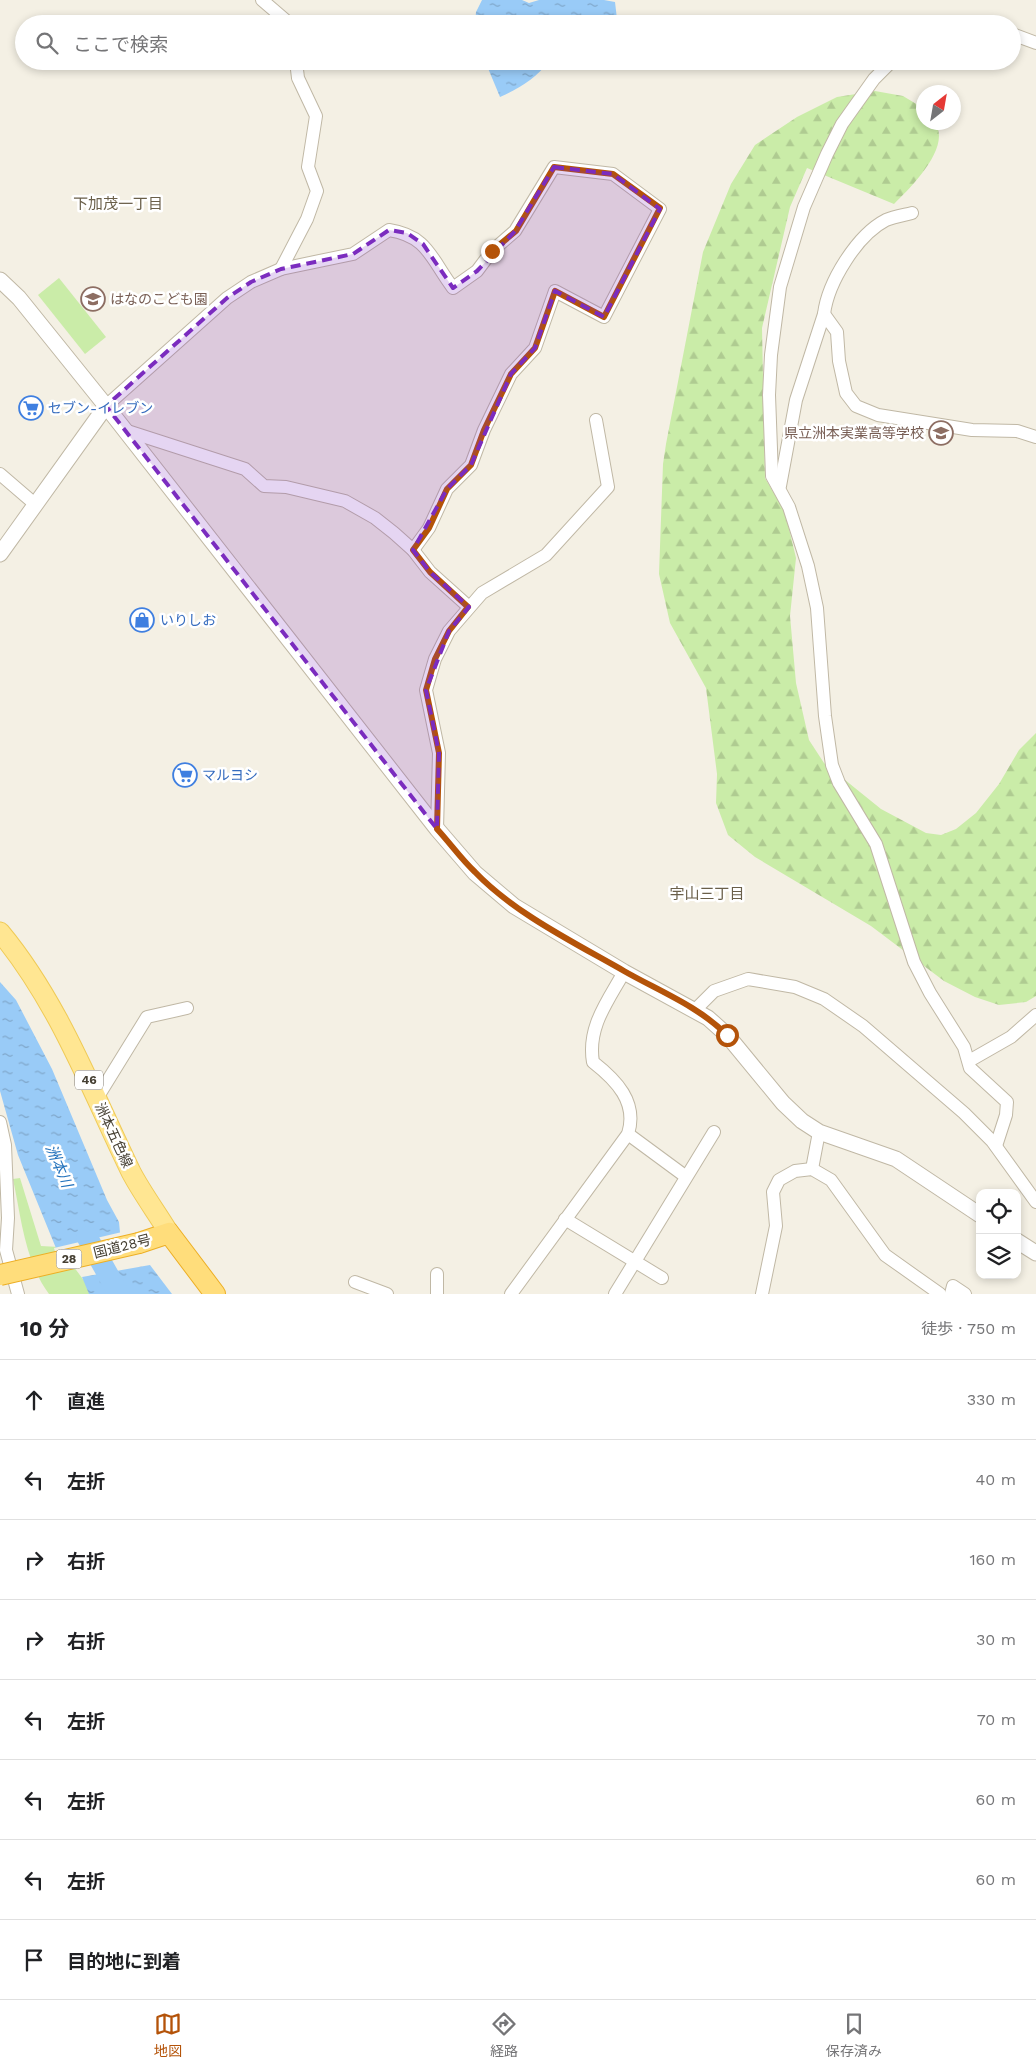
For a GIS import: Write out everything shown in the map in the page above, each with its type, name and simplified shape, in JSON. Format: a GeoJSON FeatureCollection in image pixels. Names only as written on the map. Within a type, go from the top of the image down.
{"type":"FeatureCollection","features":[{"type":"Feature","properties":{"kind":"highway","name":"国道28号"},"geometry":{"type":"LineString","coordinates":[[0,1275],[139,1244],[169,1234],[215,1294]]}},
{"type":"Feature","properties":{"kind":"main road","name":"洲本五色線"},"geometry":{"type":"LineString","coordinates":[[0,932],[54,1012],[132,1174],[169,1234]]}},
{"type":"Feature","properties":{"kind":"street"},"geometry":{"type":"LineString","coordinates":[[262,0],[280,15]]}},
{"type":"Feature","properties":{"kind":"street"},"geometry":{"type":"LineString","coordinates":[[1021,37],[1036,43]]}},
{"type":"Feature","properties":{"kind":"street"},"geometry":{"type":"LineString","coordinates":[[281,268],[307,219],[317,191],[308,167],[316,116],[298,78],[297,70]]}},
{"type":"Feature","properties":{"kind":"street"},"geometry":{"type":"LineString","coordinates":[[883,70],[874,79],[842,124],[827,154],[804,207],[780,287],[771,354],[769,395],[772,476],[780,486],[789,507],[808,566],[817,608],[825,716],[832,765],[839,783],[876,844],[914,962],[930,993],[964,1047],[970,1068],[1007,1102],[1006,1115],[996,1146]]}},
{"type":"Feature","properties":{"kind":"street"},"geometry":{"type":"LineString","coordinates":[[0,554],[106,406],[227,298],[251,282],[281,268],[353,254],[389,230],[407,233],[423,244],[453,288],[477,272],[492,251],[516,231],[554,167],[613,174],[660,208],[604,317],[555,291],[535,348],[511,374],[484,430],[471,465],[447,489],[429,528],[413,550]]}},
{"type":"Feature","properties":{"kind":"street"},"geometry":{"type":"LineString","coordinates":[[780,486],[796,400],[824,314],[825,299],[861,238],[886,220],[912,213]]}},
{"type":"Feature","properties":{"kind":"street"},"geometry":{"type":"LineString","coordinates":[[0,280],[19,298],[106,406],[437,829],[475,873],[514,906],[624,972],[708,1018],[727,1035],[791,1112],[819,1132],[896,1159],[976,1212]]}},
{"type":"Feature","properties":{"kind":"street"},"geometry":{"type":"LineString","coordinates":[[824,314],[837,332],[839,362],[846,393],[856,406],[878,415],[972,430],[1017,432],[1036,437]]}},
{"type":"Feature","properties":{"kind":"street"},"geometry":{"type":"LineString","coordinates":[[437,829],[439,753],[426,690],[435,659],[449,631],[482,593],[546,555],[608,487],[596,420]]}},
{"type":"Feature","properties":{"kind":"street"},"geometry":{"type":"LineString","coordinates":[[124,430],[245,469],[264,486],[286,487],[345,501],[375,518],[413,550],[430,572],[468,607]]}},
{"type":"Feature","properties":{"kind":"street"},"geometry":{"type":"LineString","coordinates":[[0,474],[36,505]]}},
{"type":"Feature","properties":{"kind":"street"},"geometry":{"type":"LineString","coordinates":[[510,1294],[628,1134],[632,1122],[625,1095],[612,1078],[593,1062],[590,1047],[593,1028],[624,972]]}},
{"type":"Feature","properties":{"kind":"street"},"geometry":{"type":"LineString","coordinates":[[695,1010],[714,991],[748,979],[795,987],[824,999],[863,1026],[964,1113],[996,1146],[1036,1202]]}},
{"type":"Feature","properties":{"kind":"street"},"geometry":{"type":"LineString","coordinates":[[97,1098],[147,1017],[187,1008]]}},
{"type":"Feature","properties":{"kind":"street"},"geometry":{"type":"LineString","coordinates":[[969,1061],[1011,1037],[1036,1015]]}},
{"type":"Feature","properties":{"kind":"street"},"geometry":{"type":"LineString","coordinates":[[0,1122],[5,1145],[8,1218],[6,1250],[18,1294]]}},
{"type":"Feature","properties":{"kind":"street"},"geometry":{"type":"LineString","coordinates":[[615,1294],[685,1176],[714,1132]]}},
{"type":"Feature","properties":{"kind":"street"},"geometry":{"type":"LineString","coordinates":[[812,1169],[819,1132]]}},
{"type":"Feature","properties":{"kind":"street"},"geometry":{"type":"LineString","coordinates":[[628,1134],[685,1176]]}},
{"type":"Feature","properties":{"kind":"street"},"geometry":{"type":"LineString","coordinates":[[762,1294],[776,1226],[773,1192],[779,1180],[795,1170],[812,1169],[831,1180],[885,1255],[940,1294]]}},
{"type":"Feature","properties":{"kind":"street"},"geometry":{"type":"LineString","coordinates":[[565,1219],[662,1278]]}},
{"type":"Feature","properties":{"kind":"street"},"geometry":{"type":"LineString","coordinates":[[1021,1243],[1036,1254]]}},
{"type":"Feature","properties":{"kind":"street"},"geometry":{"type":"LineString","coordinates":[[436,1294],[437,1274]]}},
{"type":"Feature","properties":{"kind":"street"},"geometry":{"type":"LineString","coordinates":[[355,1282],[387,1294]]}},
{"type":"Feature","properties":{"kind":"street"},"geometry":{"type":"LineString","coordinates":[[951,1294],[953,1286],[965,1294]]}},
{"type":"Feature","properties":{"kind":"highlighted area"},"geometry":{"type":"Polygon","coordinates":[[[554,167],[613,174],[660,209],[604,317],[555,291],[535,348],[511,374],[471,465],[447,489],[413,550],[430,572],[469,607],[449,631],[426,690],[439,753],[437,829],[106,406],[227,298],[251,282],[281,269],[353,254],[389,230],[407,233],[423,244],[453,288],[477,271],[515,231],[554,167]]]}},
{"type":"Feature","properties":{"kind":"green space"},"geometry":{"type":"Polygon","coordinates":[[[875,91],[903,96],[916,104],[916,130],[938,130],[939,133],[934,155],[910,188],[894,204],[807,168],[790,207],[762,328],[765,478],[785,512],[796,558],[790,616],[796,683],[809,740],[824,763],[881,809],[926,833],[941,835],[956,829],[976,813],[999,784],[1019,750],[1036,733],[1036,996],[1026,1002],[999,1005],[975,997],[944,981],[871,926],[755,857],[728,835],[716,803],[717,774],[706,688],[670,623],[659,574],[663,464],[703,252],[731,184],[755,145],[797,117],[837,97],[875,91]]]}},
{"type":"Feature","properties":{"kind":"green space"},"geometry":{"type":"Polygon","coordinates":[[[59,278],[106,337],[85,354],[38,295],[59,278]]]}},
{"type":"Feature","properties":{"kind":"green space"},"geometry":{"type":"Polygon","coordinates":[[[20,1178],[41,1246],[59,1247],[94,1294],[49,1294],[34,1268],[25,1239],[13,1179],[20,1178]]]}},
{"type":"Feature","properties":{"kind":"water"},"geometry":{"type":"Polygon","coordinates":[[[482,0],[522,0],[529,3],[539,0],[604,0],[615,2],[617,15],[476,15],[482,0]]]}},
{"type":"Feature","properties":{"kind":"water"},"geometry":{"type":"Polygon","coordinates":[[[489,70],[542,70],[527,82],[500,97],[489,70]]]}},
{"type":"Feature","properties":{"kind":"water"},"geometry":{"type":"Polygon","coordinates":[[[0,982],[16,1000],[52,1069],[107,1200],[119,1222],[121,1243],[60,1258],[18,1155],[0,1091],[0,982]]]}},
{"type":"Feature","properties":{"kind":"water"},"geometry":{"type":"Polygon","coordinates":[[[150,1265],[172,1294],[89,1294],[82,1277],[150,1265]]]}},
{"type":"Feature","properties":{"kind":"pier"},"geometry":{"type":"Polygon","coordinates":[[[122,1232],[123,1244],[57,1259],[54,1248],[122,1232]]]}},
{"type":"Feature","properties":{"kind":"waterway","name":"洲本川"},"geometry":{"type":"LineString","coordinates":[[87,1237],[119,1294]]}},
{"type":"Feature","properties":{"kind":"place","name":"はなのこども園"},"geometry":{"type":"Point","coordinates":[93,299]}},
{"type":"Feature","properties":{"kind":"place","name":"セブン-イレブン"},"geometry":{"type":"Point","coordinates":[31,408]}},
{"type":"Feature","properties":{"kind":"place","name":"県立洲本実業高等学校"},"geometry":{"type":"Point","coordinates":[941,433]}},
{"type":"Feature","properties":{"kind":"place","name":"いりしお"},"geometry":{"type":"Point","coordinates":[142,620]}},
{"type":"Feature","properties":{"kind":"place","name":"マルヨシ"},"geometry":{"type":"Point","coordinates":[185,775]}},
{"type":"Feature","properties":{"kind":"district","name":"下加茂一丁目"},"geometry":{"type":"Point","coordinates":[118,204]}},
{"type":"Feature","properties":{"kind":"district","name":"宇山三丁目"},"geometry":{"type":"Point","coordinates":[707,894]}},
{"type":"Feature","properties":{"kind":"route"},"geometry":{"type":"LineString","coordinates":[[492,251],[505,238],[516,231],[554,167],[613,174],[660,208],[604,317],[555,291],[535,348],[511,374],[484,430],[471,465],[447,489],[429,528],[413,550],[430,572],[468,607],[449,631],[435,659],[426,690],[439,753],[437,829],[475,873],[514,906],[624,972],[695,1010],[717,1025],[727,1035]]}}]}
